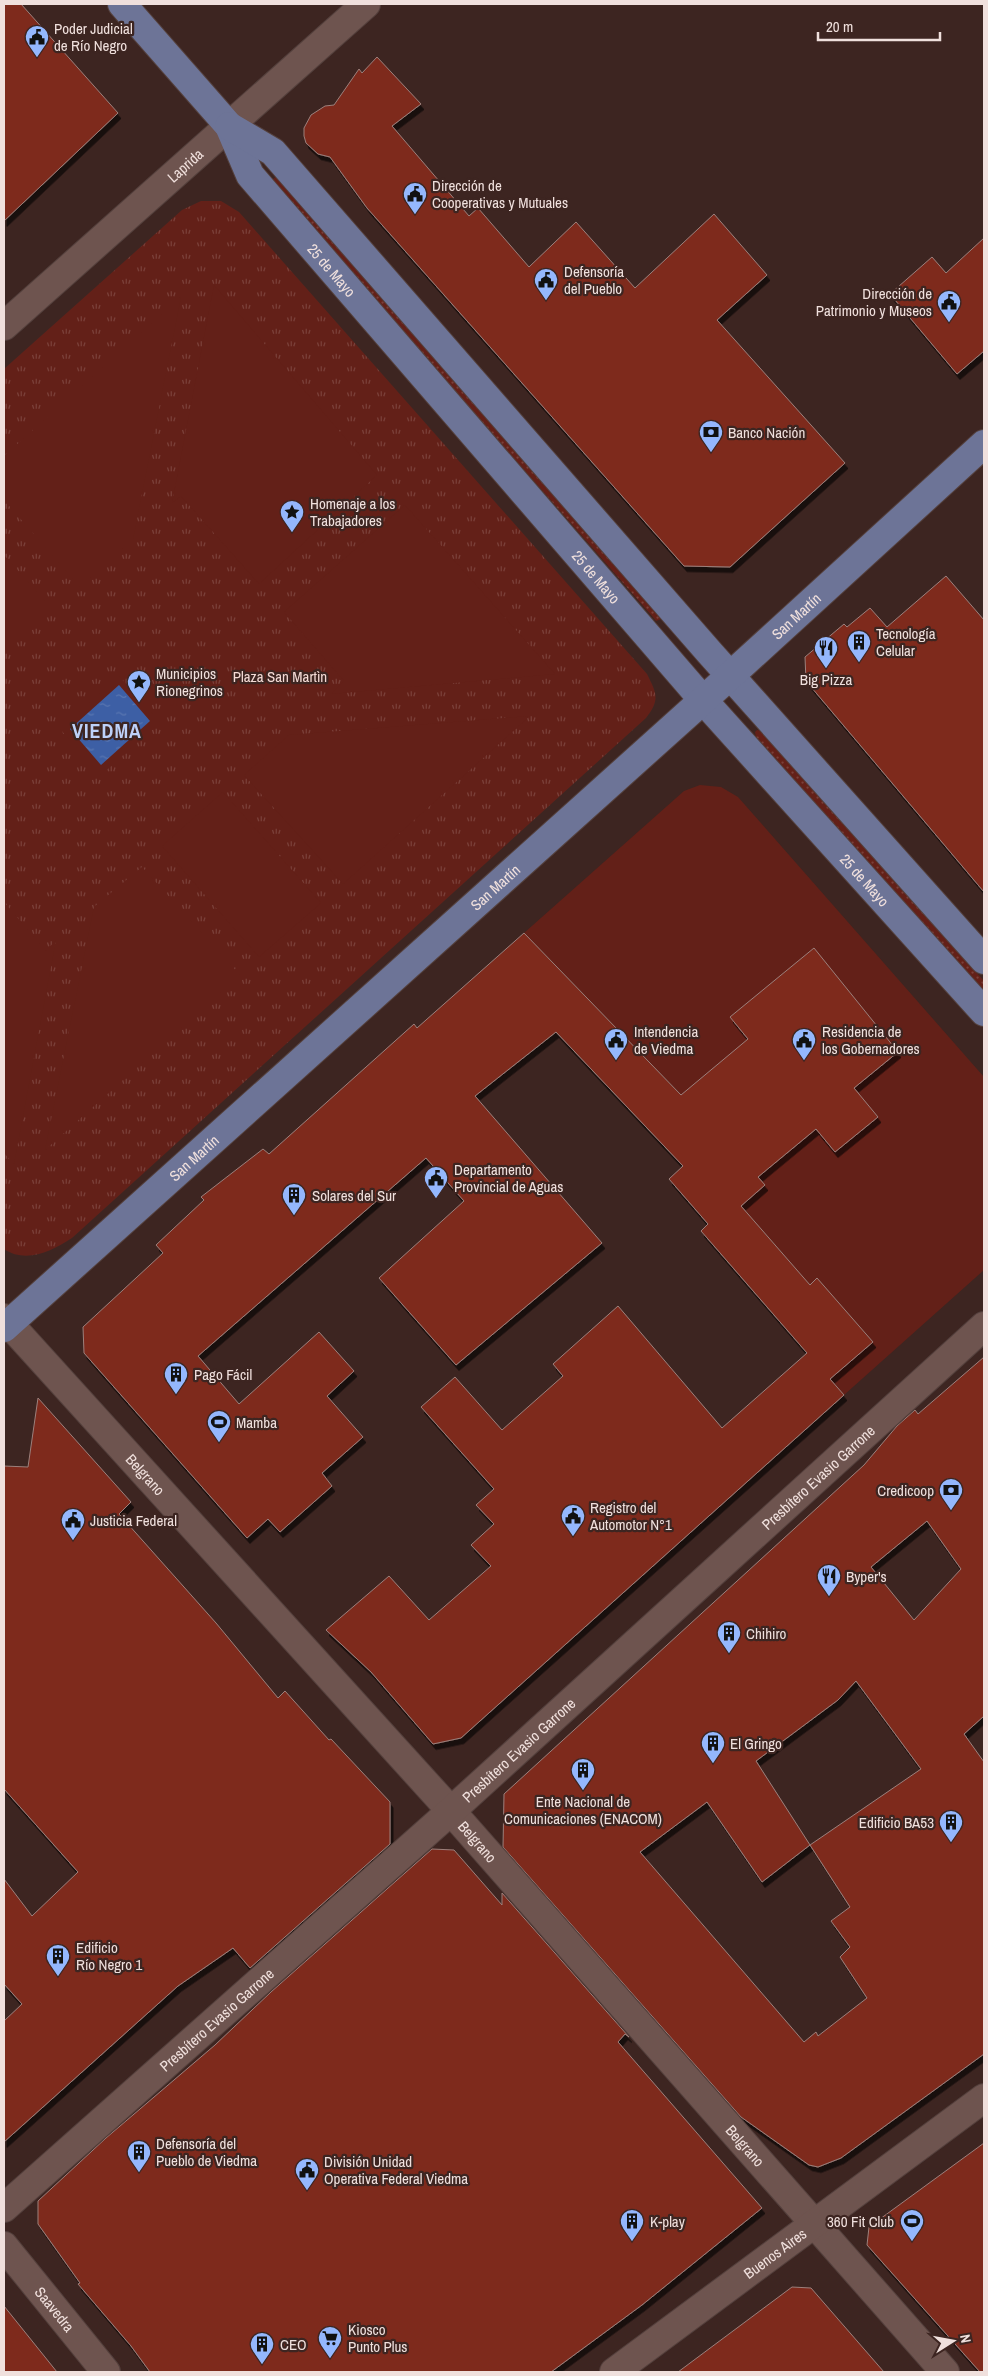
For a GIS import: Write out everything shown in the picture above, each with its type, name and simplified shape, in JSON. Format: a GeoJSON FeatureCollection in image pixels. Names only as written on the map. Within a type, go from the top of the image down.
{"type":"FeatureCollection","features":[{"type":"Feature","properties":{"kind":"main road","name":"25 de Mayo"},"geometry":{"type":"LineString","coordinates":[[122,4],[230,126],[273,152],[731,676],[984,960]]}},
{"type":"Feature","properties":{"kind":"main road","name":"25 de Mayo"},"geometry":{"type":"LineString","coordinates":[[230,126],[250,175],[703,700],[984,1012]]}},
{"type":"Feature","properties":{"kind":"main road","name":"San Martín"},"geometry":{"type":"LineString","coordinates":[[5,1323],[731,676],[984,444]]}},
{"type":"Feature","properties":{"kind":"street","name":"Laprida"},"geometry":{"type":"LineString","coordinates":[[4,326],[366,4]]}},
{"type":"Feature","properties":{"kind":"street","name":"Belgrano"},"geometry":{"type":"LineString","coordinates":[[5,1323],[451,1811],[945,2372]]}},
{"type":"Feature","properties":{"kind":"street","name":"Presbítero Evasio Garrone"},"geometry":{"type":"LineString","coordinates":[[4,2208],[451,1811],[984,1326]]}},
{"type":"Feature","properties":{"kind":"street","name":"Buenos Aires"},"geometry":{"type":"LineString","coordinates":[[614,2372],[984,2098]]}},
{"type":"Feature","properties":{"kind":"street","name":"Saavedra"},"geometry":{"type":"LineString","coordinates":[[4,2246],[106,2372]]}},
{"type":"Feature","properties":{"kind":"green space"},"geometry":{"type":"Polygon","coordinates":[[[276,177],[280,178],[662,615],[661,619],[656,621],[274,184],[273,179],[276,177]]]}},
{"type":"Feature","properties":{"kind":"green space","name":"Plaza San Martìn"},"geometry":{"type":"Polygon","coordinates":[[[201,201],[221,201],[239,212],[647,674],[656,697],[646,718],[72,1238],[39,1254],[21,1255],[4,1249],[4,369],[182,210],[201,201]]]}},
{"type":"Feature","properties":{"kind":"green space"},"geometry":{"type":"Polygon","coordinates":[[[214,285],[377,475],[259,584],[181,496],[172,503],[214,285]]]}},
{"type":"Feature","properties":{"kind":"green space"},"geometry":{"type":"Polygon","coordinates":[[[181,297],[133,539],[80,587],[4,500],[4,456],[181,297]]]}},
{"type":"Feature","properties":{"kind":"green space"},"geometry":{"type":"Polygon","coordinates":[[[405,505],[555,674],[331,694],[344,681],[284,612],[405,505]]]}},
{"type":"Feature","properties":{"kind":"green space"},"geometry":{"type":"Polygon","coordinates":[[[4,555],[52,609],[4,652],[4,555]]]}},
{"type":"Feature","properties":{"kind":"green space"},"geometry":{"type":"Polygon","coordinates":[[[119,676],[160,722],[101,775],[60,729],[119,676]]]}},
{"type":"Feature","properties":{"kind":"green space"},"geometry":{"type":"Polygon","coordinates":[[[530,716],[343,884],[244,775],[289,735],[530,716]]]}},
{"type":"Feature","properties":{"kind":"green space"},"geometry":{"type":"Polygon","coordinates":[[[757,730],[762,731],[984,981],[984,993],[756,737],[755,732],[757,730]]]}},
{"type":"Feature","properties":{"kind":"green space"},"geometry":{"type":"Polygon","coordinates":[[[700,785],[721,787],[738,797],[984,1077],[984,1270],[844,1395],[830,1379],[873,1342],[817,1278],[810,1285],[741,1206],[765,1185],[725,1140],[524,933],[684,791],[700,785]]]}},
{"type":"Feature","properties":{"kind":"green space"},"geometry":{"type":"Polygon","coordinates":[[[223,792],[321,903],[259,957],[162,846],[223,792]]]}},
{"type":"Feature","properties":{"kind":"green space"},"geometry":{"type":"Polygon","coordinates":[[[142,867],[240,975],[45,1150],[94,907],[142,867]]]}},
{"type":"Feature","properties":{"kind":"green space"},"geometry":{"type":"Polygon","coordinates":[[[4,902],[46,951],[56,940],[14,1164],[4,1153],[4,902]]]}},
{"type":"Feature","properties":{"kind":"water"},"geometry":{"type":"Polygon","coordinates":[[[119,685],[150,721],[101,765],[70,729],[119,685]]]}},
{"type":"Feature","properties":{"kind":"building","name":"Poder Judicial de Río Negro"},"geometry":{"type":"Polygon","coordinates":[[[4,4],[21,4],[118,113],[4,221],[4,4]]]}},
{"type":"Feature","properties":{"kind":"building"},"geometry":{"type":"Polygon","coordinates":[[[377,57],[421,104],[392,126],[469,216],[478,208],[529,267],[576,222],[635,288],[714,214],[767,275],[717,320],[845,463],[730,567],[684,566],[367,208],[330,157],[318,154],[306,143],[304,128],[311,115],[325,106],[334,105],[359,69],[362,73],[377,57]]]}},
{"type":"Feature","properties":{"kind":"building","name":"Dirección de Patrimonio y Museos"},"geometry":{"type":"Polygon","coordinates":[[[984,238],[984,351],[957,374],[890,294],[932,257],[946,273],[984,238]]]}},
{"type":"Feature","properties":{"kind":"building"},"geometry":{"type":"Polygon","coordinates":[[[946,576],[984,620],[984,892],[806,681],[805,657],[844,624],[847,627],[870,608],[887,627],[946,576]]]}},
{"type":"Feature","properties":{"kind":"building"},"geometry":{"type":"Polygon","coordinates":[[[524,933],[681,1095],[748,1039],[730,1017],[814,948],[898,1052],[854,1088],[878,1117],[835,1152],[816,1129],[758,1177],[765,1185],[741,1206],[810,1285],[817,1278],[873,1342],[830,1379],[844,1395],[461,1738],[433,1744],[371,1672],[326,1630],[389,1576],[429,1620],[491,1566],[471,1545],[494,1524],[476,1505],[494,1489],[421,1407],[455,1377],[502,1430],[563,1376],[553,1364],[618,1306],[722,1428],[807,1353],[701,1231],[708,1224],[669,1179],[683,1166],[556,1032],[475,1096],[602,1243],[456,1365],[379,1278],[464,1201],[426,1158],[198,1356],[239,1404],[319,1332],[354,1371],[327,1396],[363,1437],[322,1473],[332,1486],[280,1532],[268,1519],[247,1538],[84,1353],[83,1327],[163,1253],[156,1245],[204,1200],[201,1197],[263,1149],[269,1154],[414,1024],[417,1028],[524,933]]]}},
{"type":"Feature","properties":{"kind":"building"},"geometry":{"type":"Polygon","coordinates":[[[984,1357],[984,1716],[964,1734],[984,1762],[984,2054],[841,2158],[818,2167],[809,2165],[741,2117],[503,1847],[504,1794],[864,1465],[897,1426],[915,1410],[918,1414],[984,1357]],[[927,1521],[871,1567],[914,1620],[961,1569],[927,1521]],[[856,1681],[838,1700],[756,1761],[810,1845],[921,1769],[856,1681]],[[707,1802],[640,1852],[804,2042],[816,2032],[818,2036],[867,1998],[840,1957],[850,1947],[831,1921],[850,1907],[810,1845],[762,1882],[707,1802]]]}},
{"type":"Feature","properties":{"kind":"building"},"geometry":{"type":"Polygon","coordinates":[[[38,1398],[131,1502],[119,1514],[216,1623],[278,1698],[285,1691],[329,1740],[331,1739],[390,1802],[390,1844],[250,1968],[233,1948],[178,1986],[4,2142],[4,2021],[22,2004],[4,1984],[4,1879],[32,1916],[78,1872],[4,1789],[4,1466],[28,1467],[38,1398]]]}},
{"type":"Feature","properties":{"kind":"building"},"geometry":{"type":"Polygon","coordinates":[[[432,1849],[454,1850],[502,1905],[502,1893],[629,2037],[625,2034],[618,2042],[762,2208],[642,2305],[551,2372],[150,2372],[131,2346],[78,2284],[80,2283],[38,2224],[38,2201],[106,2138],[215,2045],[271,1992],[432,1849]]]}},
{"type":"Feature","properties":{"kind":"building"},"geometry":{"type":"Polygon","coordinates":[[[984,2143],[984,2372],[980,2372],[867,2245],[869,2227],[984,2143]]]}},
{"type":"Feature","properties":{"kind":"building"},"geometry":{"type":"Polygon","coordinates":[[[792,2287],[811,2288],[884,2372],[678,2372],[792,2287]]]}},
{"type":"Feature","properties":{"kind":"building"},"geometry":{"type":"Polygon","coordinates":[[[4,2306],[57,2372],[4,2372],[4,2306]]]}},
{"type":"Feature","properties":{"kind":"place","name":"Poder Judicial de Río Negro"},"geometry":{"type":"Point","coordinates":[37,58]}},
{"type":"Feature","properties":{"kind":"place","name":"Dirección de Cooperativas y Mutuales"},"geometry":{"type":"Point","coordinates":[415,215]}},
{"type":"Feature","properties":{"kind":"place","name":"Defensoría del Pueblo"},"geometry":{"type":"Point","coordinates":[546,301]}},
{"type":"Feature","properties":{"kind":"place","name":"Dirección de Patrimonio y Museos"},"geometry":{"type":"Point","coordinates":[949,323]}},
{"type":"Feature","properties":{"kind":"place","name":"Banco Nación"},"geometry":{"type":"Point","coordinates":[711,453]}},
{"type":"Feature","properties":{"kind":"place","name":"Homenaje a los Trabajadores"},"geometry":{"type":"Point","coordinates":[292,533]}},
{"type":"Feature","properties":{"kind":"place","name":"Tecnología Celular"},"geometry":{"type":"Point","coordinates":[859,663]}},
{"type":"Feature","properties":{"kind":"place","name":"Big Pizza"},"geometry":{"type":"Point","coordinates":[826,669]}},
{"type":"Feature","properties":{"kind":"place","name":"Municipios Rionegrinos"},"geometry":{"type":"Point","coordinates":[139,703]}},
{"type":"Feature","properties":{"kind":"place","name":"Intendencia de Viedma"},"geometry":{"type":"Point","coordinates":[616,1061]}},
{"type":"Feature","properties":{"kind":"place","name":"Residencia de los Gobernadores"},"geometry":{"type":"Point","coordinates":[804,1061]}},
{"type":"Feature","properties":{"kind":"place","name":"Departamento Provincial de Aguas"},"geometry":{"type":"Point","coordinates":[436,1199]}},
{"type":"Feature","properties":{"kind":"place","name":"Solares del Sur"},"geometry":{"type":"Point","coordinates":[294,1216]}},
{"type":"Feature","properties":{"kind":"place","name":"Pago Fácil"},"geometry":{"type":"Point","coordinates":[176,1395]}},
{"type":"Feature","properties":{"kind":"place","name":"Mamba"},"geometry":{"type":"Point","coordinates":[219,1443]}},
{"type":"Feature","properties":{"kind":"place","name":"Credicoop"},"geometry":{"type":"Point","coordinates":[951,1511]}},
{"type":"Feature","properties":{"kind":"place","name":"Registro del Automotor N°1"},"geometry":{"type":"Point","coordinates":[573,1537]}},
{"type":"Feature","properties":{"kind":"place","name":"Justicia Federal"},"geometry":{"type":"Point","coordinates":[73,1541]}},
{"type":"Feature","properties":{"kind":"place","name":"Byper's"},"geometry":{"type":"Point","coordinates":[829,1597]}},
{"type":"Feature","properties":{"kind":"place","name":"Chihiro"},"geometry":{"type":"Point","coordinates":[729,1654]}},
{"type":"Feature","properties":{"kind":"place","name":"El Gringo"},"geometry":{"type":"Point","coordinates":[713,1764]}},
{"type":"Feature","properties":{"kind":"place","name":"Ente Nacional de Comunicaciones (ENACOM)"},"geometry":{"type":"Point","coordinates":[583,1791]}},
{"type":"Feature","properties":{"kind":"place","name":"Edificio BA53"},"geometry":{"type":"Point","coordinates":[951,1843]}},
{"type":"Feature","properties":{"kind":"place","name":"Edificio Río Negro 1"},"geometry":{"type":"Point","coordinates":[58,1977]}},
{"type":"Feature","properties":{"kind":"place","name":"Defensoría del Pueblo de Viedma"},"geometry":{"type":"Point","coordinates":[139,2173]}},
{"type":"Feature","properties":{"kind":"place","name":"División Unidad Operativa Federal Viedma"},"geometry":{"type":"Point","coordinates":[307,2191]}},
{"type":"Feature","properties":{"kind":"place","name":"K-play"},"geometry":{"type":"Point","coordinates":[632,2242]}},
{"type":"Feature","properties":{"kind":"place","name":"360 Fit Club"},"geometry":{"type":"Point","coordinates":[912,2242]}},
{"type":"Feature","properties":{"kind":"place","name":"Kiosco Punto Plus"},"geometry":{"type":"Point","coordinates":[330,2359]}},
{"type":"Feature","properties":{"kind":"place","name":"CEO"},"geometry":{"type":"Point","coordinates":[262,2365]}},
{"type":"Feature","properties":{"kind":"district","name":"VIEDMA"},"geometry":{"type":"Point","coordinates":[107,730]}}]}
